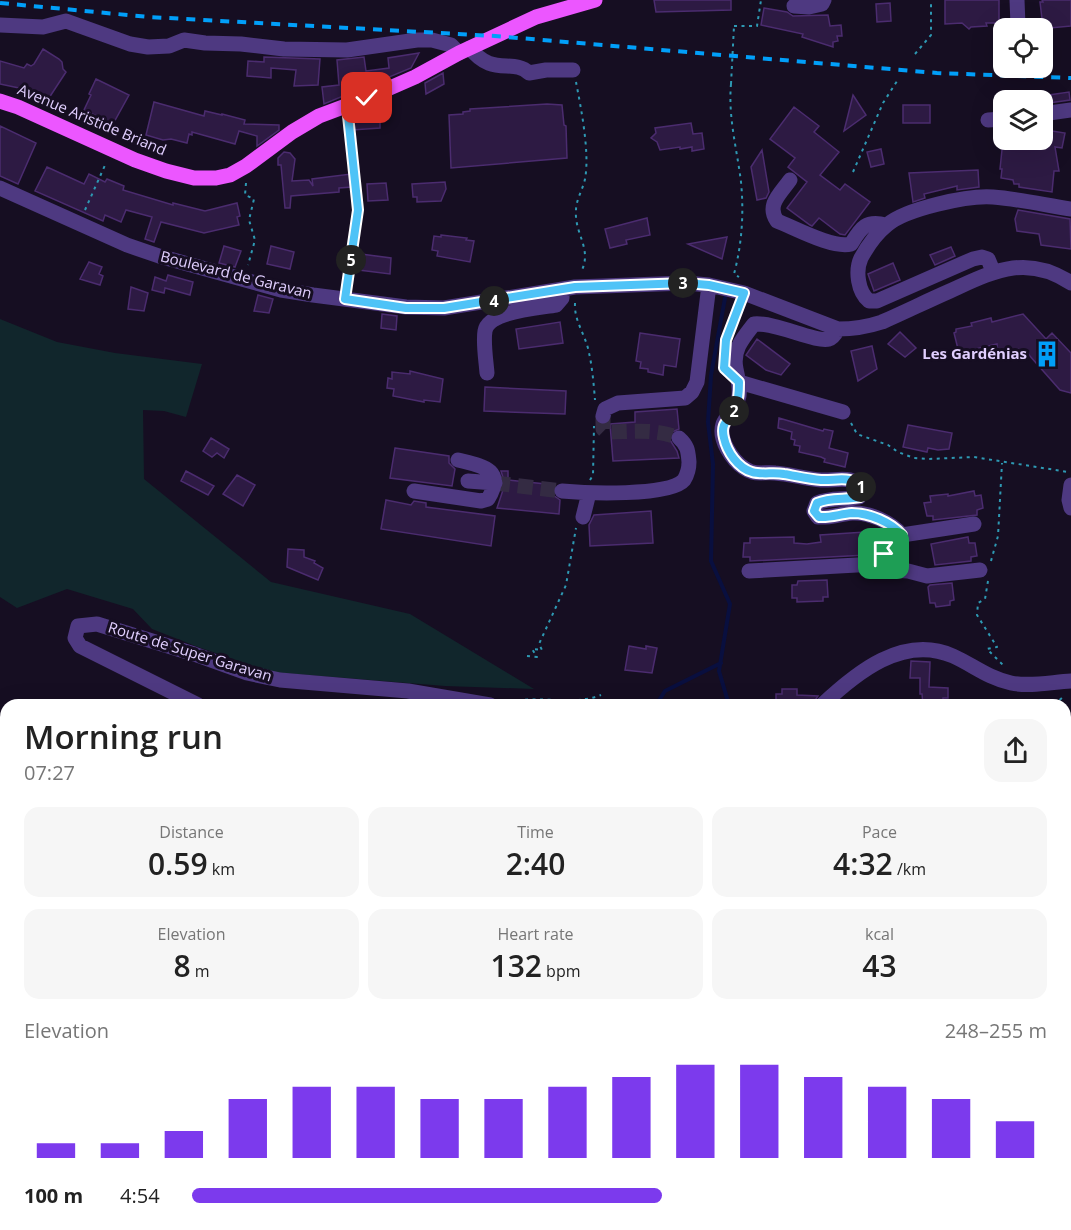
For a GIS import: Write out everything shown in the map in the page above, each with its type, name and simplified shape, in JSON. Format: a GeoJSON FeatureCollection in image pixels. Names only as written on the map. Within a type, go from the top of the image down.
{"type":"FeatureCollection","features":[{"type":"Feature","properties":{"kind":"main road","name":"Avenue Aristide Briand"},"geometry":{"type":"LineString","coordinates":[[0,101],[166,171],[194,178],[216,178],[230,175],[246,166],[292,132],[319,116],[415,77],[464,50],[553,11],[595,0]]}},
{"type":"Feature","properties":{"kind":"street"},"geometry":{"type":"LineString","coordinates":[[794,6],[809,7],[822,4],[824,0]]}},
{"type":"Feature","properties":{"kind":"street"},"geometry":{"type":"LineString","coordinates":[[1017,0],[1018,18]]}},
{"type":"Feature","properties":{"kind":"street"},"geometry":{"type":"LineString","coordinates":[[0,25],[43,27],[66,21],[138,46],[158,47],[184,40],[284,50],[347,50],[432,40],[464,50],[486,63],[525,69],[529,73],[546,70],[573,70]]}},
{"type":"Feature","properties":{"kind":"street"},"geometry":{"type":"LineString","coordinates":[[1053,112],[1071,110]]}},
{"type":"Feature","properties":{"kind":"street"},"geometry":{"type":"LineString","coordinates":[[790,180],[772,206],[772,214],[777,221],[844,246],[851,244],[862,226],[886,225]]}},
{"type":"Feature","properties":{"kind":"street","name":"Boulevard de Garavan"},"geometry":{"type":"LineString","coordinates":[[0,188],[78,224],[159,256],[281,290],[406,308],[444,308],[568,288],[686,283],[709,285],[744,293],[838,329],[865,328],[993,271],[1021,267],[1035,269],[1050,272],[1071,283]]}},
{"type":"Feature","properties":{"kind":"street"},"geometry":{"type":"LineString","coordinates":[[993,271],[987,260],[982,257],[973,259],[877,301],[869,301],[863,296],[860,286],[860,260],[886,225],[908,213],[969,197],[993,197],[1071,209]]}},
{"type":"Feature","properties":{"kind":"street"},"geometry":{"type":"LineString","coordinates":[[603,416],[605,409],[618,404],[685,398],[692,393],[700,364],[709,285]]}},
{"type":"Feature","properties":{"kind":"street"},"geometry":{"type":"LineString","coordinates":[[487,373],[485,330],[490,320],[501,315],[556,305],[568,288]]}},
{"type":"Feature","properties":{"kind":"street"},"geometry":{"type":"LineString","coordinates":[[838,329],[835,335],[828,339],[765,323],[754,324],[740,341],[736,353],[735,366],[739,395],[735,410],[723,424],[723,436],[728,451],[742,467],[753,473],[773,472],[820,480],[849,479],[859,483],[862,489],[860,497],[845,500],[826,499],[817,503],[814,511],[819,517],[854,513],[880,520],[896,528],[902,535],[902,543],[897,549],[884,554],[875,564]]}},
{"type":"Feature","properties":{"kind":"street"},"geometry":{"type":"LineString","coordinates":[[739,382],[843,412]]}},
{"type":"Feature","properties":{"kind":"street"},"geometry":{"type":"LineString","coordinates":[[561,491],[589,493],[671,488],[684,480],[689,468],[688,449],[679,438]]}},
{"type":"Feature","properties":{"kind":"street"},"geometry":{"type":"LineString","coordinates":[[414,491],[482,501],[488,499],[495,483],[492,472],[487,467],[458,460]]}},
{"type":"Feature","properties":{"kind":"street"},"geometry":{"type":"LineString","coordinates":[[468,481],[495,483]]}},
{"type":"Feature","properties":{"kind":"street"},"geometry":{"type":"LineString","coordinates":[[1071,486],[1069,500],[1071,508]]}},
{"type":"Feature","properties":{"kind":"street"},"geometry":{"type":"LineString","coordinates":[[584,517],[589,493]]}},
{"type":"Feature","properties":{"kind":"street"},"geometry":{"type":"LineString","coordinates":[[902,535],[974,524]]}},
{"type":"Feature","properties":{"kind":"street"},"geometry":{"type":"LineString","coordinates":[[748,571],[875,564],[889,570],[908,571],[927,576],[986,571]]}},
{"type":"Feature","properties":{"kind":"street","name":"Route de Super Garavan"},"geometry":{"type":"LineString","coordinates":[[186,699],[80,646],[75,638],[78,626],[97,624],[247,673],[280,680],[408,691],[455,699]]}},
{"type":"Feature","properties":{"kind":"street"},"geometry":{"type":"LineString","coordinates":[[829,699],[863,670],[897,654],[912,651],[943,652],[991,678],[1014,683],[1071,681]]}},
{"type":"Feature","properties":{"kind":"path"},"geometry":{"type":"LineString","coordinates":[[726,340],[747,284],[734,274],[742,237],[742,205],[730,110],[734,26],[757,26],[761,0]]}},
{"type":"Feature","properties":{"kind":"path"},"geometry":{"type":"LineString","coordinates":[[915,54],[931,35],[931,0]]}},
{"type":"Feature","properties":{"kind":"path"},"geometry":{"type":"LineString","coordinates":[[568,288],[586,262],[586,251],[578,234],[576,209],[585,178],[586,158],[573,70]]}},
{"type":"Feature","properties":{"kind":"path"},"geometry":{"type":"LineString","coordinates":[[853,172],[883,103],[899,78]]}},
{"type":"Feature","properties":{"kind":"path"},"geometry":{"type":"LineString","coordinates":[[345,299],[358,210],[347,106]]}},
{"type":"Feature","properties":{"kind":"path"},"geometry":{"type":"LineString","coordinates":[[78,224],[111,149]]}},
{"type":"Feature","properties":{"kind":"path"},"geometry":{"type":"LineString","coordinates":[[244,280],[255,240],[249,220],[254,199],[245,195],[246,166]]}},
{"type":"Feature","properties":{"kind":"path"},"geometry":{"type":"LineString","coordinates":[[843,412],[849,415],[857,434],[888,445],[914,458],[974,457],[1066,471],[1070,474]]}},
{"type":"Feature","properties":{"kind":"path"},"geometry":{"type":"LineString","coordinates":[[1002,463],[998,536],[986,571],[985,599],[978,603],[977,615],[997,647],[987,649],[1009,671],[1014,683]]}},
{"type":"Feature","properties":{"kind":"path"},"geometry":{"type":"LineString","coordinates":[[536,699],[590,699],[601,695]]}},
{"type":"Feature","properties":{"kind":"path"},"geometry":{"type":"LineString","coordinates":[[1058,699],[1065,696]]}},
{"type":"Feature","properties":{"kind":"shaded area"},"geometry":{"type":"Polygon","coordinates":[[[0,319],[57,342],[115,353],[202,364],[186,417],[164,411],[143,410],[144,479],[271,582],[410,614],[534,689],[445,686],[271,672],[152,629],[133,609],[67,589],[17,608],[0,597],[0,319]]]}},
{"type":"Feature","properties":{"kind":"building"},"geometry":{"type":"Polygon","coordinates":[[[654,0],[731,0],[731,10],[656,12],[654,0]]]}},
{"type":"Feature","properties":{"kind":"building"},"geometry":{"type":"Polygon","coordinates":[[[945,0],[999,0],[999,18],[993,18],[993,23],[986,23],[987,26],[969,29],[962,23],[945,24],[945,0]]]}},
{"type":"Feature","properties":{"kind":"building"},"geometry":{"type":"Polygon","coordinates":[[[1042,0],[1071,0],[1071,26],[1053,28],[1053,18],[1042,18],[1040,2],[1043,2],[1042,0]]]}},
{"type":"Feature","properties":{"kind":"building"},"geometry":{"type":"Polygon","coordinates":[[[890,3],[891,21],[877,22],[876,4],[890,3]]]}},
{"type":"Feature","properties":{"kind":"building"},"geometry":{"type":"Polygon","coordinates":[[[764,8],[787,12],[793,16],[828,15],[830,26],[841,25],[842,36],[837,36],[838,41],[833,42],[833,47],[802,37],[803,34],[761,25],[764,8]]]}},
{"type":"Feature","properties":{"kind":"building"},"geometry":{"type":"Polygon","coordinates":[[[43,49],[62,62],[66,72],[47,101],[19,88],[0,84],[0,61],[24,68],[27,64],[31,66],[34,64],[43,49]]]}},
{"type":"Feature","properties":{"kind":"building"},"geometry":{"type":"Polygon","coordinates":[[[419,53],[411,68],[324,104],[322,87],[339,85],[337,60],[364,57],[366,71],[389,68],[388,58],[419,53]]]}},
{"type":"Feature","properties":{"kind":"building"},"geometry":{"type":"Polygon","coordinates":[[[264,57],[320,59],[318,85],[294,86],[296,70],[271,68],[271,78],[247,76],[248,61],[264,62],[264,57]]]}},
{"type":"Feature","properties":{"kind":"building"},"geometry":{"type":"Polygon","coordinates":[[[443,73],[444,84],[426,94],[425,83],[443,73]]]}},
{"type":"Feature","properties":{"kind":"building"},"geometry":{"type":"Polygon","coordinates":[[[96,79],[129,95],[113,124],[84,110],[96,79]]]}},
{"type":"Feature","properties":{"kind":"building"},"geometry":{"type":"Polygon","coordinates":[[[1069,92],[1070,100],[1053,102],[1053,94],[1069,92]]]}},
{"type":"Feature","properties":{"kind":"building"},"geometry":{"type":"Polygon","coordinates":[[[853,95],[866,115],[844,131],[853,95]]]}},
{"type":"Feature","properties":{"kind":"building"},"geometry":{"type":"Polygon","coordinates":[[[385,101],[388,117],[380,118],[380,128],[352,130],[352,114],[385,101]]]}},
{"type":"Feature","properties":{"kind":"building"},"geometry":{"type":"Polygon","coordinates":[[[154,102],[204,116],[205,111],[222,114],[245,120],[244,124],[279,125],[279,130],[257,146],[257,136],[239,131],[235,144],[192,132],[192,135],[189,134],[187,143],[171,139],[163,140],[146,135],[154,102]]]}},
{"type":"Feature","properties":{"kind":"building"},"geometry":{"type":"Polygon","coordinates":[[[562,105],[566,126],[567,158],[451,168],[449,115],[463,114],[470,109],[562,105]]]}},
{"type":"Feature","properties":{"kind":"building"},"geometry":{"type":"Polygon","coordinates":[[[903,105],[930,105],[930,123],[903,123],[903,105]]]}},
{"type":"Feature","properties":{"kind":"building"},"geometry":{"type":"Polygon","coordinates":[[[794,107],[819,126],[814,132],[839,152],[820,175],[840,190],[845,184],[870,202],[845,235],[840,234],[819,218],[812,226],[787,208],[807,182],[788,167],[795,158],[770,139],[794,107]]]}},
{"type":"Feature","properties":{"kind":"building"},"geometry":{"type":"Polygon","coordinates":[[[691,123],[693,134],[702,133],[704,149],[692,151],[692,147],[680,149],[680,147],[660,150],[657,142],[651,138],[656,133],[655,128],[691,123]]]}},
{"type":"Feature","properties":{"kind":"building"},"geometry":{"type":"Polygon","coordinates":[[[0,126],[36,143],[18,184],[0,176],[0,126]]]}},
{"type":"Feature","properties":{"kind":"building"},"geometry":{"type":"Polygon","coordinates":[[[1053,131],[1065,133],[1062,148],[1055,147],[1059,171],[1054,171],[1052,192],[1019,187],[1019,184],[1014,184],[1013,180],[1001,178],[1002,169],[1000,169],[1002,150],[1053,150],[1053,131]]]}},
{"type":"Feature","properties":{"kind":"building"},"geometry":{"type":"Polygon","coordinates":[[[881,149],[884,164],[871,167],[867,152],[881,149]]]}},
{"type":"Feature","properties":{"kind":"building"},"geometry":{"type":"Polygon","coordinates":[[[762,150],[769,192],[766,198],[757,200],[751,167],[762,150]]]}},
{"type":"Feature","properties":{"kind":"building"},"geometry":{"type":"Polygon","coordinates":[[[284,152],[290,153],[295,159],[292,181],[309,180],[313,186],[312,179],[351,174],[352,187],[339,188],[339,192],[291,196],[290,208],[285,208],[281,165],[278,165],[278,158],[284,152]]]}},
{"type":"Feature","properties":{"kind":"building"},"geometry":{"type":"Polygon","coordinates":[[[47,167],[84,184],[89,174],[105,182],[107,179],[124,186],[123,190],[173,205],[173,203],[205,211],[237,203],[240,216],[237,217],[239,225],[204,233],[161,222],[154,242],[145,239],[152,217],[126,210],[121,222],[105,215],[103,221],[35,191],[47,167]]]}},
{"type":"Feature","properties":{"kind":"building"},"geometry":{"type":"Polygon","coordinates":[[[978,170],[979,187],[957,190],[957,186],[924,194],[925,198],[913,202],[909,173],[978,170]]]}},
{"type":"Feature","properties":{"kind":"building"},"geometry":{"type":"Polygon","coordinates":[[[445,182],[446,189],[441,201],[417,202],[417,197],[413,197],[412,184],[445,182]]]}},
{"type":"Feature","properties":{"kind":"building"},"geometry":{"type":"Polygon","coordinates":[[[386,183],[388,200],[368,201],[367,184],[386,183]]]}},
{"type":"Feature","properties":{"kind":"building"},"geometry":{"type":"Polygon","coordinates":[[[1018,210],[1070,219],[1071,249],[1041,245],[1039,234],[1017,231],[1015,219],[1018,210]]]}},
{"type":"Feature","properties":{"kind":"building"},"geometry":{"type":"Polygon","coordinates":[[[647,218],[650,235],[626,240],[627,244],[610,248],[605,229],[647,218]]]}},
{"type":"Feature","properties":{"kind":"building"},"geometry":{"type":"Polygon","coordinates":[[[441,235],[474,241],[470,262],[437,256],[438,251],[432,250],[434,236],[441,237],[441,235]]]}},
{"type":"Feature","properties":{"kind":"building"},"geometry":{"type":"Polygon","coordinates":[[[727,237],[722,259],[688,244],[727,237]]]}},
{"type":"Feature","properties":{"kind":"building"},"geometry":{"type":"Polygon","coordinates":[[[224,246],[241,251],[235,267],[219,263],[224,246]]]}},
{"type":"Feature","properties":{"kind":"building"},"geometry":{"type":"Polygon","coordinates":[[[271,246],[294,252],[290,269],[267,264],[271,246]]]}},
{"type":"Feature","properties":{"kind":"building"},"geometry":{"type":"Polygon","coordinates":[[[951,247],[955,256],[935,265],[930,255],[951,247]]]}},
{"type":"Feature","properties":{"kind":"building"},"geometry":{"type":"Polygon","coordinates":[[[355,251],[391,258],[390,274],[351,269],[355,251]]]}},
{"type":"Feature","properties":{"kind":"building"},"geometry":{"type":"Polygon","coordinates":[[[89,262],[102,267],[99,274],[103,276],[100,285],[80,279],[89,262]]]}},
{"type":"Feature","properties":{"kind":"building"},"geometry":{"type":"Polygon","coordinates":[[[893,263],[900,280],[874,291],[868,274],[893,263]]]}},
{"type":"Feature","properties":{"kind":"building"},"geometry":{"type":"Polygon","coordinates":[[[168,275],[193,282],[190,295],[165,288],[164,293],[152,290],[155,277],[166,281],[168,275]]]}},
{"type":"Feature","properties":{"kind":"building"},"geometry":{"type":"Polygon","coordinates":[[[131,287],[148,293],[144,311],[128,309],[131,287]]]}},
{"type":"Feature","properties":{"kind":"building"},"geometry":{"type":"Polygon","coordinates":[[[258,295],[273,299],[269,313],[254,311],[258,295]]]}},
{"type":"Feature","properties":{"kind":"building"},"geometry":{"type":"Polygon","coordinates":[[[382,314],[397,316],[396,330],[381,328],[382,314]]]}},
{"type":"Feature","properties":{"kind":"building","name":"Les Gardénias"},"geometry":{"type":"Polygon","coordinates":[[[1023,314],[1046,339],[1052,333],[1071,353],[1071,393],[1060,390],[1029,355],[1026,357],[1018,349],[998,353],[997,344],[959,353],[954,333],[956,329],[972,326],[971,323],[991,318],[992,322],[1023,314]]]}},
{"type":"Feature","properties":{"kind":"building"},"geometry":{"type":"Polygon","coordinates":[[[560,322],[563,343],[519,349],[516,329],[560,322]]]}},
{"type":"Feature","properties":{"kind":"building"},"geometry":{"type":"Polygon","coordinates":[[[900,332],[916,348],[905,357],[888,344],[900,332]]]}},
{"type":"Feature","properties":{"kind":"building"},"geometry":{"type":"Polygon","coordinates":[[[640,333],[680,339],[676,367],[664,365],[663,375],[640,368],[641,362],[636,361],[640,333]]]}},
{"type":"Feature","properties":{"kind":"building"},"geometry":{"type":"Polygon","coordinates":[[[757,339],[790,364],[781,375],[766,370],[746,355],[757,339]]]}},
{"type":"Feature","properties":{"kind":"building"},"geometry":{"type":"Polygon","coordinates":[[[872,346],[877,369],[858,381],[851,351],[872,346]]]}},
{"type":"Feature","properties":{"kind":"building"},"geometry":{"type":"Polygon","coordinates":[[[410,371],[443,379],[440,402],[424,400],[424,402],[393,396],[394,389],[387,388],[388,378],[392,379],[392,372],[410,374],[410,371]]]}},
{"type":"Feature","properties":{"kind":"building"},"geometry":{"type":"Polygon","coordinates":[[[485,387],[566,391],[565,414],[484,411],[485,387]]]}},
{"type":"Feature","properties":{"kind":"building"},"geometry":{"type":"Polygon","coordinates":[[[677,409],[679,429],[672,432],[670,440],[679,458],[613,461],[610,424],[635,422],[635,412],[677,409]]]}},
{"type":"Feature","properties":{"kind":"building"},"geometry":{"type":"Polygon","coordinates":[[[779,418],[823,431],[824,429],[833,431],[829,448],[848,453],[845,467],[824,462],[825,459],[821,457],[799,452],[800,446],[794,445],[795,440],[791,439],[792,432],[778,428],[779,418]]]}},
{"type":"Feature","properties":{"kind":"building"},"geometry":{"type":"Polygon","coordinates":[[[908,425],[952,433],[949,449],[928,448],[927,452],[903,447],[908,425]]]}},
{"type":"Feature","properties":{"kind":"building"},"geometry":{"type":"Polygon","coordinates":[[[211,438],[229,449],[224,458],[217,453],[212,457],[203,451],[211,438]]]}},
{"type":"Feature","properties":{"kind":"building"},"geometry":{"type":"Polygon","coordinates":[[[395,448],[449,456],[449,463],[455,469],[452,486],[390,478],[395,448]]]}},
{"type":"Feature","properties":{"kind":"building"},"geometry":{"type":"Polygon","coordinates":[[[186,471],[214,486],[208,495],[181,481],[186,471]]]}},
{"type":"Feature","properties":{"kind":"building"},"geometry":{"type":"Polygon","coordinates":[[[501,471],[508,471],[508,480],[555,485],[553,495],[560,500],[559,514],[497,508],[505,484],[501,471]]]}},
{"type":"Feature","properties":{"kind":"building"},"geometry":{"type":"Polygon","coordinates":[[[237,475],[255,485],[243,506],[223,494],[237,475]]]}},
{"type":"Feature","properties":{"kind":"building"},"geometry":{"type":"Polygon","coordinates":[[[974,491],[975,496],[981,495],[983,508],[977,510],[977,515],[933,520],[933,516],[927,516],[924,503],[931,502],[930,496],[948,494],[948,496],[974,491]]]}},
{"type":"Feature","properties":{"kind":"building"},"geometry":{"type":"Polygon","coordinates":[[[386,500],[411,505],[414,501],[426,503],[426,507],[495,516],[491,546],[381,529],[386,500]]]}},
{"type":"Feature","properties":{"kind":"building"},"geometry":{"type":"Polygon","coordinates":[[[651,511],[653,543],[590,546],[589,525],[594,515],[651,511]]]}},
{"type":"Feature","properties":{"kind":"building"},"geometry":{"type":"Polygon","coordinates":[[[865,532],[869,550],[867,555],[750,561],[750,557],[743,557],[744,543],[750,543],[750,538],[794,537],[794,543],[807,544],[821,542],[820,535],[865,532]]]}},
{"type":"Feature","properties":{"kind":"building"},"geometry":{"type":"Polygon","coordinates":[[[968,537],[969,543],[975,543],[977,556],[971,557],[971,561],[935,565],[931,544],[968,537]]]}},
{"type":"Feature","properties":{"kind":"building"},"geometry":{"type":"Polygon","coordinates":[[[288,549],[304,550],[304,557],[315,561],[314,563],[323,568],[318,580],[287,567],[288,549]]]}},
{"type":"Feature","properties":{"kind":"building"},"geometry":{"type":"Polygon","coordinates":[[[827,580],[828,597],[823,597],[823,601],[797,602],[797,598],[792,598],[792,585],[797,585],[798,581],[827,580]]]}},
{"type":"Feature","properties":{"kind":"building"},"geometry":{"type":"Polygon","coordinates":[[[952,583],[954,600],[950,601],[950,605],[936,607],[935,603],[930,603],[928,587],[930,585],[952,583]]]}},
{"type":"Feature","properties":{"kind":"building"},"geometry":{"type":"Polygon","coordinates":[[[629,646],[657,648],[652,673],[625,670],[629,646]]]}},
{"type":"Feature","properties":{"kind":"building"},"geometry":{"type":"Polygon","coordinates":[[[911,661],[930,662],[929,687],[948,688],[948,698],[922,699],[920,694],[920,678],[910,678],[911,661]]]}},
{"type":"Feature","properties":{"kind":"building"},"geometry":{"type":"Polygon","coordinates":[[[782,689],[797,689],[797,695],[818,696],[816,699],[776,699],[776,694],[782,694],[782,689]]]}},
{"type":"Feature","properties":{"kind":"waterway"},"geometry":{"type":"LineString","coordinates":[[725,298],[711,375],[708,422],[713,464],[711,561],[730,604],[719,671],[727,699]]}},
{"type":"Feature","properties":{"kind":"waterway"},"geometry":{"type":"LineString","coordinates":[[660,699],[665,691],[721,663]]}},
{"type":"Feature","properties":{"kind":"tunnel"},"geometry":{"type":"LineString","coordinates":[[603,416],[603,429],[606,432],[652,432],[679,438]]}},
{"type":"Feature","properties":{"kind":"tunnel"},"geometry":{"type":"LineString","coordinates":[[495,483],[562,491]]}},
{"type":"Feature","properties":{"kind":"railway"},"geometry":{"type":"LineString","coordinates":[[0,3],[149,17],[495,36],[937,73],[1071,78]]}},
{"type":"Feature","properties":{"kind":"place","name":"Les Gardénias"},"geometry":{"type":"Point","coordinates":[1047,354]}},
{"type":"Feature","properties":{"kind":"route"},"geometry":{"type":"LineString","coordinates":[[367,98],[347,106],[358,210],[355,243],[347,275],[345,299],[427,309],[457,307],[575,287],[686,283],[709,285],[744,293],[726,340],[724,368],[739,382],[739,395],[735,410],[723,424],[723,436],[728,451],[742,467],[753,473],[773,472],[820,480],[849,479],[859,483],[862,489],[860,497],[845,500],[826,499],[817,503],[814,511],[819,517],[825,518],[854,513],[880,520],[896,528],[902,535],[902,543],[897,549],[884,554]]}}]}
